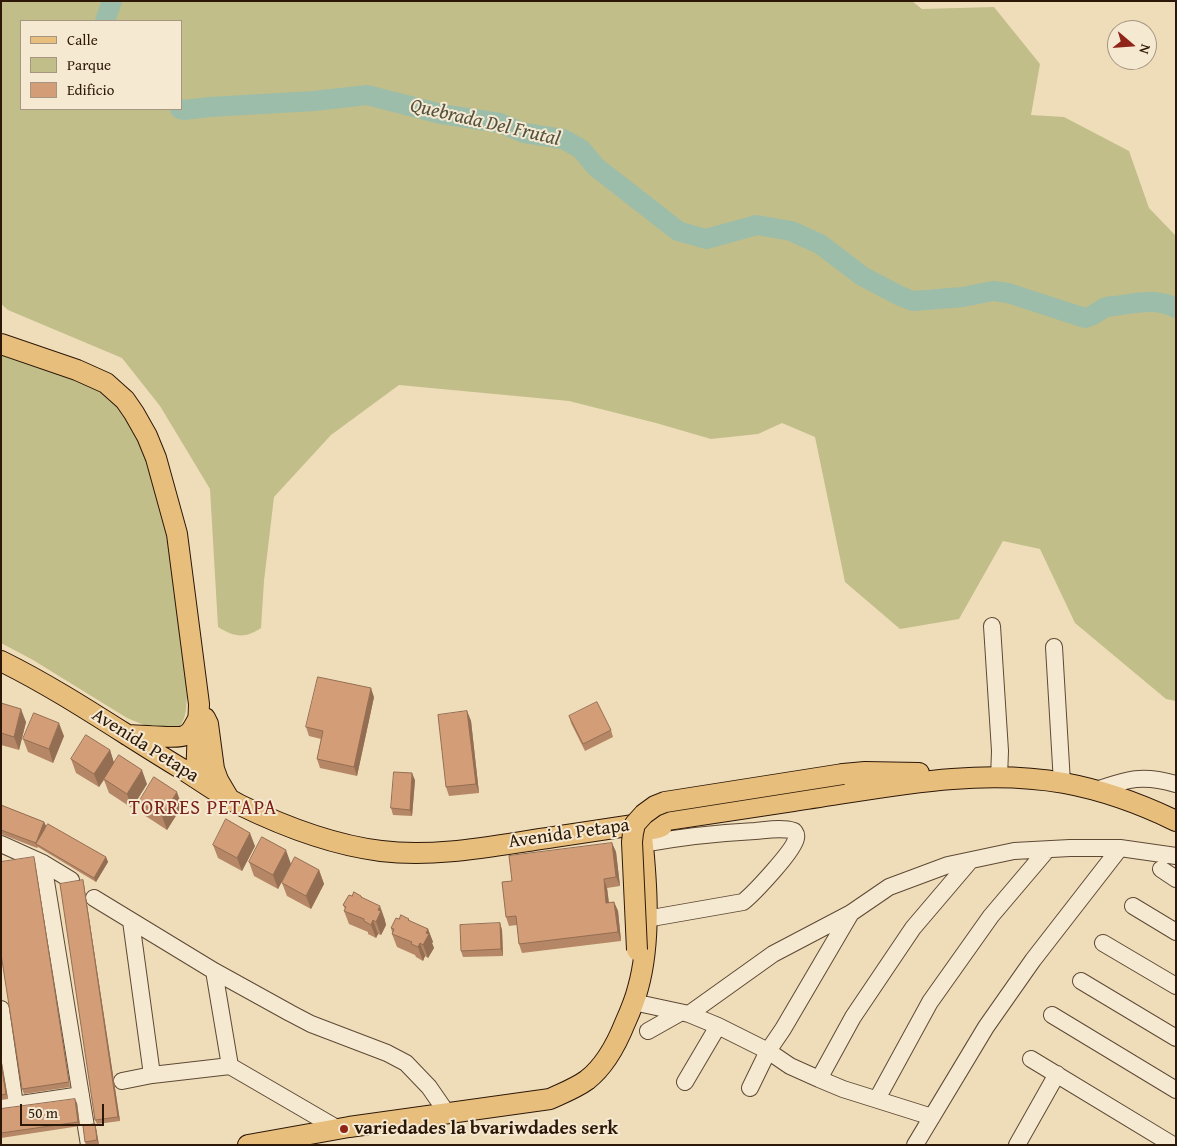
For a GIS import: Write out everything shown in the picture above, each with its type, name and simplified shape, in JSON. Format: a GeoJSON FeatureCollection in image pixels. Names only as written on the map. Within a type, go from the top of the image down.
{"type":"FeatureCollection","features":[{"type":"Feature","properties":{"kind":"main road"},"geometry":{"type":"LineString","coordinates":[[1,344],[77,370],[106,383],[125,400],[147,436],[156,458],[177,534],[199,712],[196,778]]}},
{"type":"Feature","properties":{"kind":"main road","name":"Avenida Petapa"},"geometry":{"type":"LineString","coordinates":[[1,660],[54,689],[229,799],[278,822],[331,840],[366,849],[409,853],[463,850],[903,784],[970,778],[1062,782],[1096,790],[1176,821]]}},
{"type":"Feature","properties":{"kind":"main road"},"geometry":{"type":"LineString","coordinates":[[126,735],[184,737],[189,734],[199,712]]}},
{"type":"Feature","properties":{"kind":"main road"},"geometry":{"type":"LineString","coordinates":[[199,712],[208,724],[216,775],[229,799]]}},
{"type":"Feature","properties":{"kind":"main road"},"geometry":{"type":"LineString","coordinates":[[636,994],[637,950],[632,842],[635,824],[649,809],[664,802],[843,774],[918,772],[940,780]]}},
{"type":"Feature","properties":{"kind":"main road"},"geometry":{"type":"LineString","coordinates":[[248,1145],[447,1113],[550,1099],[588,1079],[606,1059],[622,1033],[636,994],[644,958],[646,919],[642,836],[644,831],[660,828],[669,820]]}},
{"type":"Feature","properties":{"kind":"street"},"geometry":{"type":"LineString","coordinates":[[992,626],[1000,751],[999,778]]}},
{"type":"Feature","properties":{"kind":"street"},"geometry":{"type":"LineString","coordinates":[[1054,647],[1062,782]]}},
{"type":"Feature","properties":{"kind":"street"},"geometry":{"type":"LineString","coordinates":[[1096,790],[1123,780],[1143,777],[1176,784]]}},
{"type":"Feature","properties":{"kind":"street"},"geometry":{"type":"LineString","coordinates":[[643,844],[721,833],[782,829],[794,831],[796,834],[796,839],[790,850],[755,892],[743,902],[646,919]]}},
{"type":"Feature","properties":{"kind":"street"},"geometry":{"type":"LineString","coordinates":[[1,844],[43,863],[71,880]]}},
{"type":"Feature","properties":{"kind":"street"},"geometry":{"type":"LineString","coordinates":[[648,1030],[685,1013],[773,954],[851,913],[889,887],[948,865],[1014,852],[1070,848],[1120,848],[1176,856]]}},
{"type":"Feature","properties":{"kind":"street"},"geometry":{"type":"LineString","coordinates":[[915,1145],[986,1027],[1022,975],[1120,848]]}},
{"type":"Feature","properties":{"kind":"street"},"geometry":{"type":"LineString","coordinates":[[877,1099],[930,1002],[991,916],[1046,850]]}},
{"type":"Feature","properties":{"kind":"street"},"geometry":{"type":"LineString","coordinates":[[818,1079],[853,1017],[913,928],[970,861]]}},
{"type":"Feature","properties":{"kind":"street"},"geometry":{"type":"LineString","coordinates":[[43,863],[89,1145]]}},
{"type":"Feature","properties":{"kind":"street"},"geometry":{"type":"LineString","coordinates":[[1161,869],[1176,879]]}},
{"type":"Feature","properties":{"kind":"street"},"geometry":{"type":"LineString","coordinates":[[94,898],[214,971],[311,1024],[387,1053],[406,1063],[429,1087],[447,1113]]}},
{"type":"Feature","properties":{"kind":"street"},"geometry":{"type":"LineString","coordinates":[[1133,906],[1176,932]]}},
{"type":"Feature","properties":{"kind":"street"},"geometry":{"type":"LineString","coordinates":[[750,1088],[768,1051],[783,1029],[851,913]]}},
{"type":"Feature","properties":{"kind":"street"},"geometry":{"type":"LineString","coordinates":[[131,921],[152,1075]]}},
{"type":"Feature","properties":{"kind":"street"},"geometry":{"type":"LineString","coordinates":[[1103,943],[1176,986]]}},
{"type":"Feature","properties":{"kind":"street"},"geometry":{"type":"LineString","coordinates":[[214,971],[230,1066]]}},
{"type":"Feature","properties":{"kind":"street"},"geometry":{"type":"LineString","coordinates":[[1080,981],[1176,1038]]}},
{"type":"Feature","properties":{"kind":"street"},"geometry":{"type":"LineString","coordinates":[[636,994],[718,1026],[768,1051],[790,1066],[818,1079],[843,1089],[932,1117]]}},
{"type":"Feature","properties":{"kind":"street"},"geometry":{"type":"LineString","coordinates":[[1,1009],[8,1106],[81,1095]]}},
{"type":"Feature","properties":{"kind":"street"},"geometry":{"type":"LineString","coordinates":[[1052,1015],[1176,1090]]}},
{"type":"Feature","properties":{"kind":"street"},"geometry":{"type":"LineString","coordinates":[[685,1082],[718,1026]]}},
{"type":"Feature","properties":{"kind":"street"},"geometry":{"type":"LineString","coordinates":[[1031,1059],[1173,1145]]}},
{"type":"Feature","properties":{"kind":"street"},"geometry":{"type":"LineString","coordinates":[[122,1081],[152,1075],[230,1066],[340,1130]]}},
{"type":"Feature","properties":{"kind":"street"},"geometry":{"type":"LineString","coordinates":[[1017,1145],[1057,1074]]}},
{"type":"Feature","properties":{"kind":"green space"},"geometry":{"type":"Polygon","coordinates":[[[1,1],[912,1],[922,9],[994,7],[1040,64],[1031,115],[1064,117],[1129,151],[1149,208],[1176,236],[1176,701],[1166,699],[1075,623],[1040,549],[1003,541],[959,619],[900,629],[845,582],[815,437],[782,423],[758,434],[711,439],[569,401],[399,385],[331,435],[274,497],[264,581],[261,628],[250,634],[234,635],[218,627],[210,489],[160,406],[122,358],[8,310],[1,304],[1,1]]]}},
{"type":"Feature","properties":{"kind":"green space"},"geometry":{"type":"Polygon","coordinates":[[[1,344],[77,370],[134,413],[170,538],[187,695],[184,719],[175,731],[154,729],[127,718],[33,660],[1,643],[1,344]]]}},
{"type":"Feature","properties":{"kind":"building"},"geometry":{"type":"Polygon","coordinates":[[[318,677],[371,688],[354,767],[317,759],[323,731],[306,727],[318,677]]]}},
{"type":"Feature","properties":{"kind":"building"},"geometry":{"type":"Polygon","coordinates":[[[597,702],[611,730],[583,744],[569,716],[597,702]]]}},
{"type":"Feature","properties":{"kind":"building"},"geometry":{"type":"Polygon","coordinates":[[[1,703],[21,709],[14,737],[1,733],[1,703]]]}},
{"type":"Feature","properties":{"kind":"building"},"geometry":{"type":"Polygon","coordinates":[[[467,711],[476,784],[446,787],[438,715],[467,711]]]}},
{"type":"Feature","properties":{"kind":"building"},"geometry":{"type":"Polygon","coordinates":[[[34,713],[59,723],[49,749],[23,739],[34,713]]]}},
{"type":"Feature","properties":{"kind":"building"},"geometry":{"type":"Polygon","coordinates":[[[86,735],[110,750],[94,774],[71,759],[86,735]]]}},
{"type":"Feature","properties":{"kind":"building"},"geometry":{"type":"Polygon","coordinates":[[[119,755],[142,770],[127,794],[104,779],[119,755]]]}},
{"type":"Feature","properties":{"kind":"building"},"geometry":{"type":"Polygon","coordinates":[[[394,772],[412,773],[410,810],[391,808],[394,772]]]}},
{"type":"Feature","properties":{"kind":"building"},"geometry":{"type":"Polygon","coordinates":[[[154,777],[177,792],[162,816],[139,802],[154,777]]]}},
{"type":"Feature","properties":{"kind":"building"},"geometry":{"type":"Polygon","coordinates":[[[1,805],[44,822],[36,843],[1,830],[1,805]]]}},
{"type":"Feature","properties":{"kind":"building"},"geometry":{"type":"Polygon","coordinates":[[[226,819],[250,833],[237,858],[213,845],[226,819]]]}},
{"type":"Feature","properties":{"kind":"building"},"geometry":{"type":"Polygon","coordinates":[[[48,824],[106,857],[94,878],[36,844],[48,824]]]}},
{"type":"Feature","properties":{"kind":"building"},"geometry":{"type":"Polygon","coordinates":[[[262,837],[286,850],[273,875],[249,862],[262,837]]]}},
{"type":"Feature","properties":{"kind":"building"},"geometry":{"type":"Polygon","coordinates":[[[612,843],[616,877],[604,879],[606,903],[614,902],[618,932],[519,944],[516,916],[506,917],[502,882],[512,881],[509,856],[612,843]]]}},
{"type":"Feature","properties":{"kind":"building"},"geometry":{"type":"Polygon","coordinates":[[[34,857],[69,1082],[22,1089],[1,954],[1,862],[34,857]]]}},
{"type":"Feature","properties":{"kind":"building"},"geometry":{"type":"Polygon","coordinates":[[[295,857],[319,870],[306,896],[282,883],[295,857]]]}},
{"type":"Feature","properties":{"kind":"building"},"geometry":{"type":"Polygon","coordinates":[[[83,880],[118,1117],[95,1120],[60,884],[83,880]]]}},
{"type":"Feature","properties":{"kind":"building"},"geometry":{"type":"Polygon","coordinates":[[[354,892],[380,906],[378,910],[381,911],[376,922],[373,920],[371,925],[364,921],[364,919],[344,911],[346,907],[343,905],[349,895],[352,896],[354,892]]]}},
{"type":"Feature","properties":{"kind":"building"},"geometry":{"type":"Polygon","coordinates":[[[401,915],[428,929],[426,933],[429,934],[423,945],[420,943],[418,947],[411,944],[412,942],[392,934],[394,929],[391,928],[396,918],[399,919],[401,915]]]}},
{"type":"Feature","properties":{"kind":"building"},"geometry":{"type":"Polygon","coordinates":[[[500,923],[501,949],[461,951],[460,925],[500,923]]]}},
{"type":"Feature","properties":{"kind":"building"},"geometry":{"type":"Polygon","coordinates":[[[1,1063],[6,1094],[1,1095],[1,1063]]]}},
{"type":"Feature","properties":{"kind":"building"},"geometry":{"type":"Polygon","coordinates":[[[75,1099],[78,1122],[1,1133],[1,1109],[75,1099]]]}},
{"type":"Feature","properties":{"kind":"building"},"geometry":{"type":"Polygon","coordinates":[[[95,1124],[97,1140],[85,1142],[83,1126],[95,1124]]]}},
{"type":"Feature","properties":{"kind":"waterway","name":"Quebrada Del Frutal"},"geometry":{"type":"LineString","coordinates":[[105,20],[112,1]]}},
{"type":"Feature","properties":{"kind":"waterway","name":"Quebrada Del Frutal"},"geometry":{"type":"LineString","coordinates":[[182,110],[314,101],[367,95],[441,114],[500,123],[524,133],[563,139],[581,149],[596,167],[678,231],[706,239],[757,225],[791,231],[820,244],[862,276],[913,301],[963,297],[993,291],[1008,293],[1085,318],[1106,307],[1136,303],[1156,302],[1176,308]]}},
{"type":"Feature","properties":{"kind":"place","name":"variedades la bvariwdades serk"},"geometry":{"type":"Point","coordinates":[344,1129]}},
{"type":"Feature","properties":{"kind":"district","name":"TORRES PETAPA"},"geometry":{"type":"Point","coordinates":[203,809]}}]}
